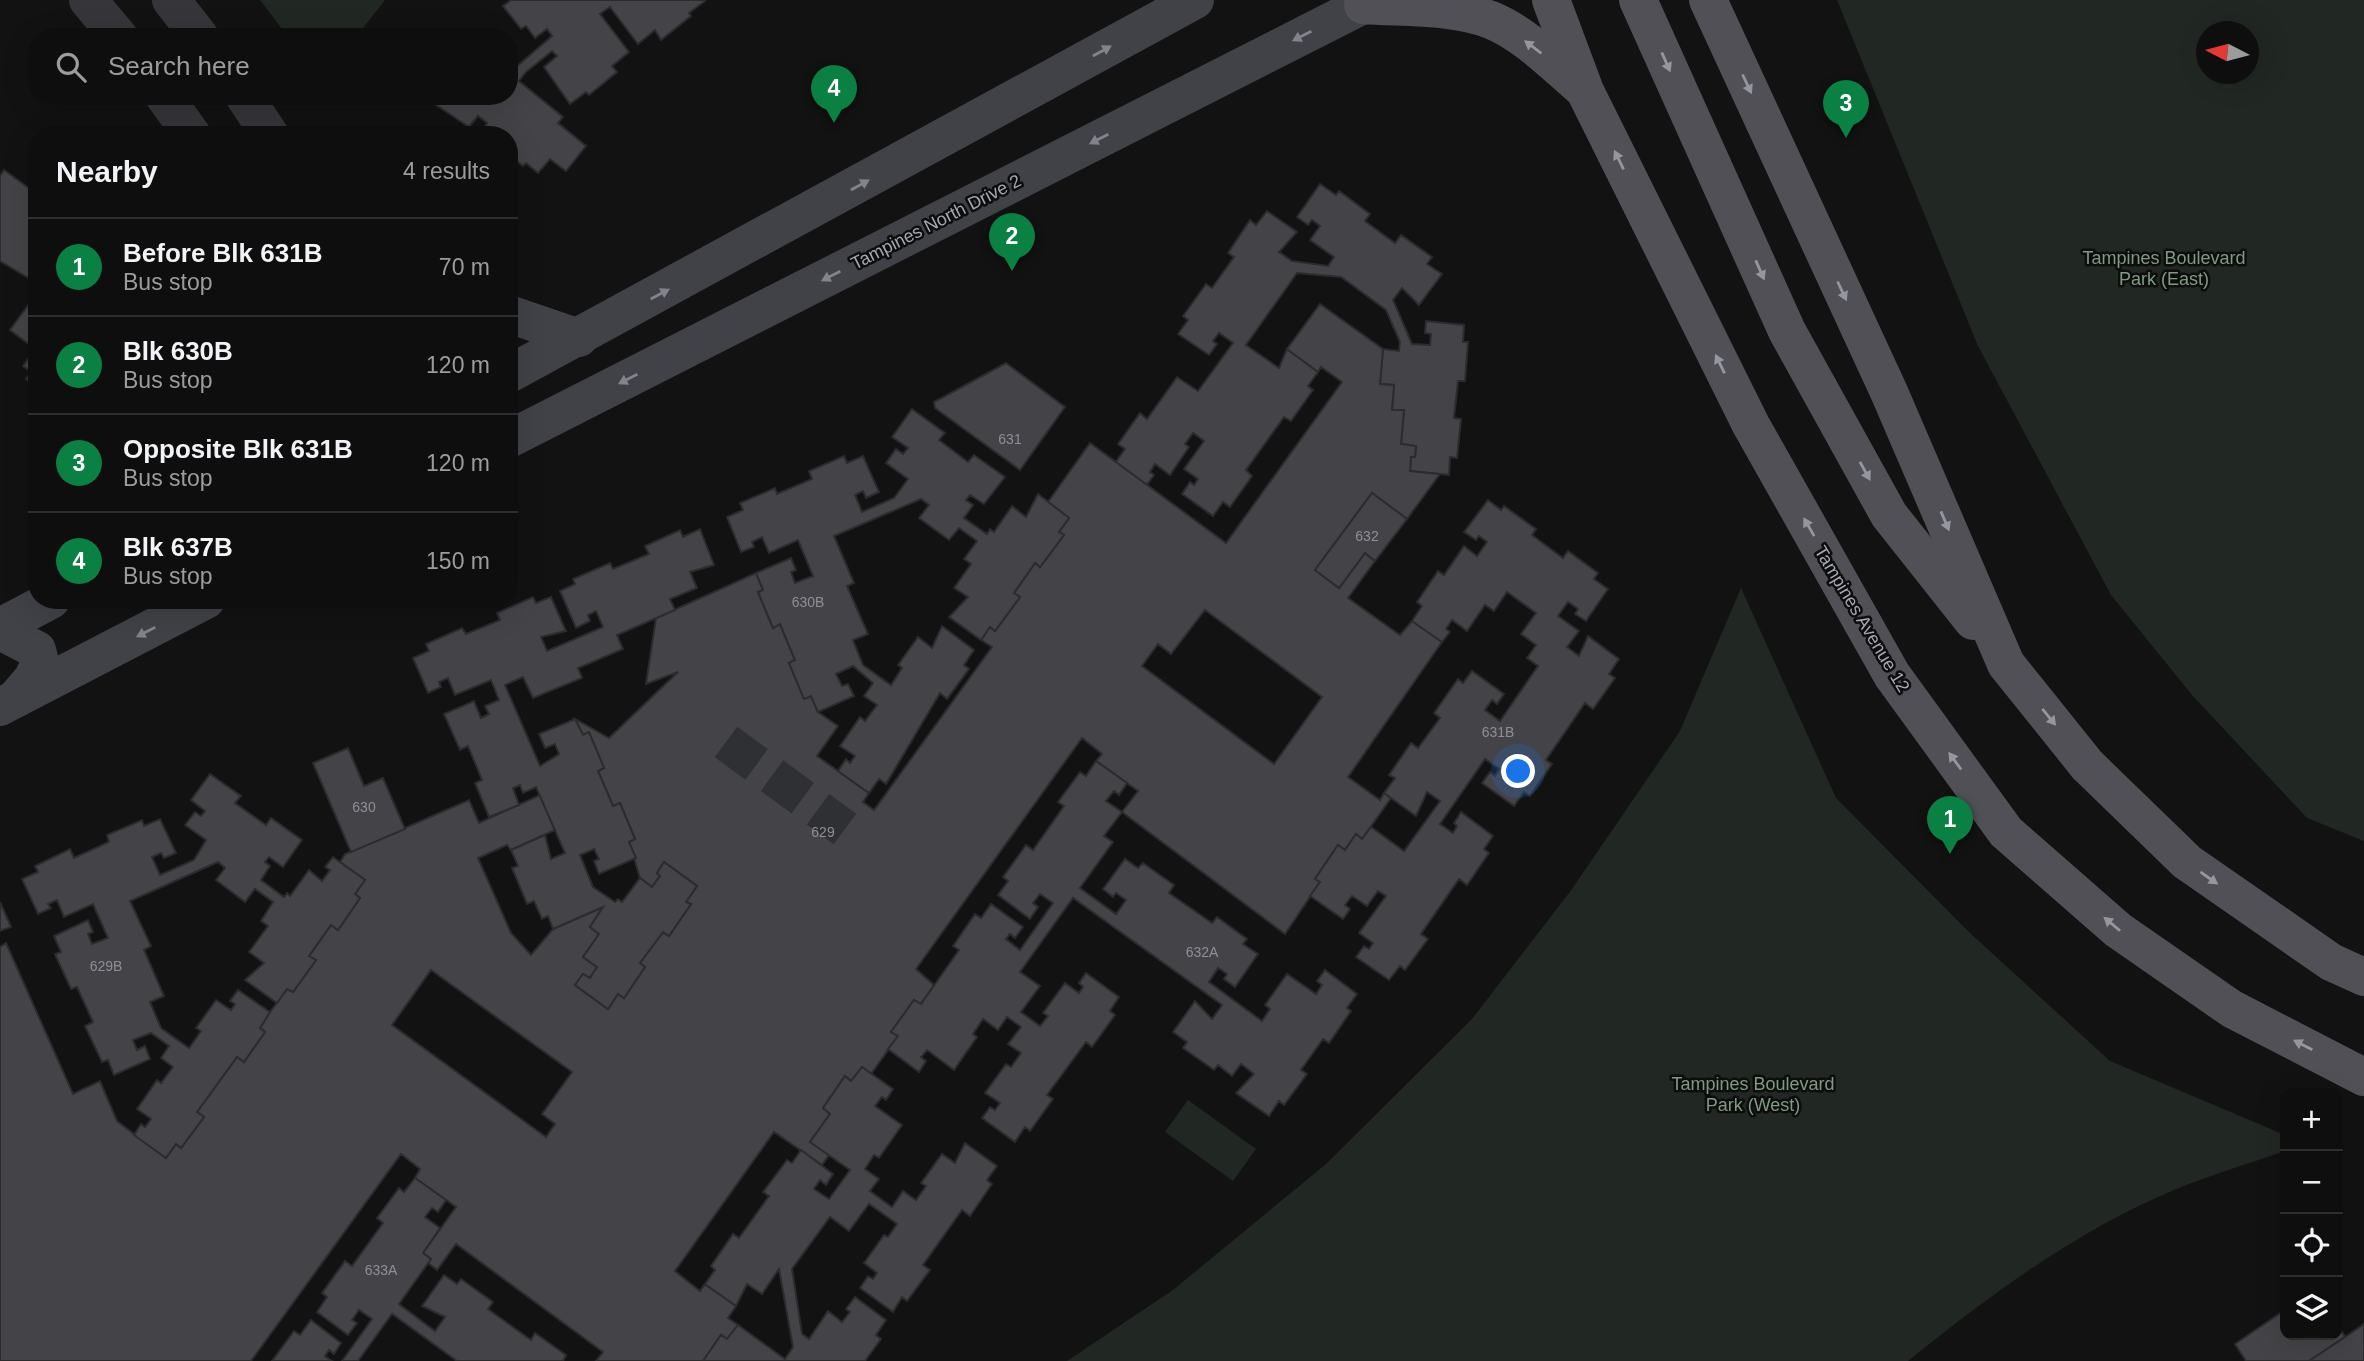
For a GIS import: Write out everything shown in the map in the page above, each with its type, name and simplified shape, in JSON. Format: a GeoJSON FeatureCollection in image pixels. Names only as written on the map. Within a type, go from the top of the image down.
{"type":"FeatureCollection","features":[{"type":"Feature","properties":{"kind":"main road","name":"Tampines Avenue 12"},"geometry":{"type":"LineString","coordinates":[[1551,0],[1585,91],[1751,425],[1892,675],[2006,832],[2118,930],[2232,1009],[2364,1077]]}},
{"type":"Feature","properties":{"kind":"main road"},"geometry":{"type":"LineString","coordinates":[[1638,0],[1787,331],[1882,502],[2087,765],[2187,862],[2331,962],[2364,977]]}},
{"type":"Feature","properties":{"kind":"main road"},"geometry":{"type":"LineString","coordinates":[[1708,0],[1889,392],[2006,664]]}},
{"type":"Feature","properties":{"kind":"main road"},"geometry":{"type":"LineString","coordinates":[[1367,3],[1450,12],[1490,20],[1531,44],[1585,91]]}},
{"type":"Feature","properties":{"kind":"street"},"geometry":{"type":"LineString","coordinates":[[88,0],[111,28]]}},
{"type":"Feature","properties":{"kind":"street"},"geometry":{"type":"LineString","coordinates":[[171,0],[193,28]]}},
{"type":"Feature","properties":{"kind":"street"},"geometry":{"type":"LineString","coordinates":[[518,369],[1195,0]]}},
{"type":"Feature","properties":{"kind":"street","name":"Tampines North Drive 2"},"geometry":{"type":"LineString","coordinates":[[518,434],[1367,3]]}},
{"type":"Feature","properties":{"kind":"street"},"geometry":{"type":"LineString","coordinates":[[170,105],[186,126]]}},
{"type":"Feature","properties":{"kind":"street"},"geometry":{"type":"LineString","coordinates":[[250,105],[264,126]]}},
{"type":"Feature","properties":{"kind":"street"},"geometry":{"type":"LineString","coordinates":[[518,317],[579,338]]}},
{"type":"Feature","properties":{"kind":"street"},"geometry":{"type":"LineString","coordinates":[[0,629],[35,609]]}},
{"type":"Feature","properties":{"kind":"street"},"geometry":{"type":"LineString","coordinates":[[7,704],[189,609]]}},
{"type":"Feature","properties":{"kind":"street"},"geometry":{"type":"LineString","coordinates":[[0,629],[37,650],[40,662],[33,678],[7,704]]}},
{"type":"Feature","properties":{"kind":"green space"},"geometry":{"type":"Polygon","coordinates":[[[260,0],[385,0],[363,28],[281,28],[260,0]]]}},
{"type":"Feature","properties":{"kind":"green space","name":"Tampines Boulevard Park (East)"},"geometry":{"type":"Polygon","coordinates":[[[1837,0],[2364,0],[2364,841],[2307,818],[2192,695],[2111,595],[1978,346],[1837,0]]]}},
{"type":"Feature","properties":{"kind":"green space","name":"Tampines Boulevard Park (West)"},"geometry":{"type":"Polygon","coordinates":[[[1741,588],[1836,798],[1970,933],[2110,1061],[2280,1133],[2280,1153],[2174,1190],[2103,1225],[2002,1289],[1908,1361],[1067,1361],[1173,1290],[1326,1164],[1472,1019],[1572,889],[1680,731],[1741,588]]]}},
{"type":"Feature","properties":{"kind":"green space"},"geometry":{"type":"Polygon","coordinates":[[[1188,1100],[1256,1149],[1233,1181],[1165,1132],[1188,1100]]]}},
{"type":"Feature","properties":{"kind":"building"},"geometry":{"type":"Polygon","coordinates":[[[511,0],[705,1],[661,40],[655,30],[638,44],[610,7],[600,14],[629,52],[612,66],[617,72],[589,95],[586,92],[570,104],[544,67],[557,56],[552,51],[526,72],[519,81],[563,117],[558,123],[586,146],[566,171],[550,159],[538,173],[526,163],[523,166],[518,162],[518,126],[485,126],[487,123],[478,116],[468,126],[436,105],[518,105],[518,65],[552,36],[547,29],[535,38],[526,26],[521,29],[503,6],[511,0]]]}},
{"type":"Feature","properties":{"kind":"building"},"geometry":{"type":"Polygon","coordinates":[[[4,170],[28,187],[28,278],[0,261],[0,176],[4,170]]]}},
{"type":"Feature","properties":{"kind":"building"},"geometry":{"type":"Polygon","coordinates":[[[1320,184],[1336,195],[1339,191],[1370,214],[1365,221],[1395,243],[1401,235],[1432,257],[1427,264],[1442,274],[1419,305],[1402,288],[1393,300],[1412,344],[1430,345],[1431,334],[1425,333],[1426,321],[1464,325],[1463,342],[1468,342],[1465,381],[1458,381],[1454,418],[1461,419],[1457,458],[1450,457],[1449,475],[1410,471],[1411,457],[1415,457],[1416,446],[1401,444],[1404,410],[1392,410],[1394,385],[1380,384],[1383,349],[1399,351],[1400,342],[1386,310],[1341,277],[1297,273],[1246,345],[1279,368],[1287,349],[1318,372],[1308,386],[1313,390],[1291,421],[1284,417],[1246,470],[1252,476],[1230,507],[1223,502],[1213,516],[1182,494],[1190,482],[1194,485],[1198,479],[1184,469],[1204,441],[1193,433],[1185,444],[1189,447],[1170,475],[1155,464],[1150,472],[1154,475],[1146,486],[1115,463],[1125,449],[1118,444],[1140,413],[1147,419],[1177,377],[1198,391],[1233,343],[1219,333],[1213,341],[1217,344],[1209,355],[1178,334],[1188,320],[1183,316],[1206,284],[1212,288],[1234,257],[1228,253],[1250,220],[1256,225],[1267,211],[1297,232],[1279,252],[1292,261],[1328,266],[1334,257],[1310,240],[1320,226],[1312,220],[1308,225],[1297,217],[1320,184]]]}},
{"type":"Feature","properties":{"kind":"building"},"geometry":{"type":"Polygon","coordinates":[[[1320,304],[1383,349],[1380,384],[1394,385],[1392,410],[1404,410],[1401,444],[1416,446],[1415,457],[1411,457],[1410,471],[1440,474],[1407,519],[1372,493],[1315,570],[1339,588],[1365,553],[1375,561],[1348,598],[1400,635],[1412,621],[1442,642],[1348,777],[1380,800],[1384,793],[1391,798],[1362,839],[1356,834],[1345,850],[1338,845],[1315,879],[1320,882],[1285,934],[1122,812],[1138,791],[1096,761],[1102,754],[1082,738],[916,969],[934,985],[921,1004],[914,1000],[891,1032],[898,1036],[871,1074],[862,1067],[851,1081],[845,1076],[823,1108],[830,1114],[810,1142],[829,1155],[822,1165],[774,1132],[675,1271],[700,1291],[705,1284],[736,1306],[728,1318],[738,1325],[727,1339],[721,1335],[703,1361],[596,1361],[603,1352],[456,1244],[437,1270],[428,1263],[431,1259],[423,1253],[456,1207],[415,1178],[420,1169],[401,1154],[251,1361],[0,1361],[0,947],[6,943],[73,1094],[100,1081],[117,1121],[166,1158],[176,1144],[181,1148],[204,1117],[197,1112],[237,1057],[244,1062],[265,1032],[260,1028],[270,1012],[287,989],[293,992],[316,960],[309,956],[331,925],[338,930],[360,898],[355,894],[365,880],[340,862],[345,854],[469,800],[479,823],[540,795],[555,830],[511,850],[507,845],[478,858],[511,933],[531,955],[553,929],[603,907],[590,927],[599,934],[583,957],[597,967],[590,978],[583,974],[575,985],[608,1009],[618,994],[624,998],[645,967],[640,963],[663,932],[669,936],[691,904],[686,902],[697,886],[664,862],[657,873],[660,876],[652,887],[640,878],[629,842],[635,839],[620,803],[613,806],[598,771],[604,768],[589,732],[583,735],[575,719],[609,738],[678,672],[646,684],[656,618],[756,573],[763,590],[758,592],[773,628],[780,624],[795,660],[789,663],[804,699],[811,696],[818,712],[838,726],[817,756],[869,793],[863,802],[874,810],[992,647],[981,640],[990,627],[995,631],[1020,597],[1014,593],[1035,563],[1040,567],[1064,535],[1059,532],[1069,518],[1048,502],[1090,443],[1226,543],[1342,382],[1321,367],[1318,372],[1287,349],[1320,304]],[[1205,610],[1171,654],[1158,644],[1142,666],[1274,764],[1322,697],[1205,610]],[[431,970],[392,1025],[546,1137],[555,1124],[542,1114],[572,1072],[431,970]]]}},
{"type":"Feature","properties":{"kind":"building"},"geometry":{"type":"Polygon","coordinates":[[[28,305],[28,344],[10,330],[28,305]]]}},
{"type":"Feature","properties":{"kind":"building"},"geometry":{"type":"Polygon","coordinates":[[[1006,363],[1065,407],[1020,470],[935,408],[934,402],[1006,363]]]}},
{"type":"Feature","properties":{"kind":"building"},"geometry":{"type":"Polygon","coordinates":[[[912,409],[945,433],[939,440],[968,462],[974,455],[1005,477],[984,504],[970,495],[966,500],[973,505],[964,518],[987,534],[990,529],[994,532],[1012,506],[1026,517],[1038,494],[1069,518],[1059,532],[1064,535],[1040,567],[1035,563],[1014,593],[1020,597],[995,631],[990,627],[981,640],[949,617],[968,597],[954,588],[971,564],[964,559],[977,541],[959,528],[949,540],[919,518],[929,505],[921,499],[834,536],[854,583],[847,586],[868,634],[853,640],[863,665],[891,685],[902,668],[898,665],[918,637],[932,648],[942,626],[974,650],[964,665],[969,669],[947,699],[940,693],[886,784],[879,779],[869,793],[838,771],[846,759],[850,763],[855,756],[840,746],[860,717],[865,721],[877,705],[864,696],[873,683],[853,666],[836,674],[842,686],[848,684],[854,696],[818,712],[811,696],[804,699],[789,663],[795,660],[780,624],[773,628],[758,592],[763,590],[756,573],[791,558],[796,570],[791,572],[795,583],[813,576],[798,540],[769,553],[762,537],[752,542],[754,547],[741,552],[727,517],[743,510],[740,503],[775,488],[777,494],[812,479],[809,471],[844,456],[847,463],[863,456],[879,492],[866,498],[863,491],[855,495],[862,512],[894,498],[908,479],[886,463],[896,449],[903,454],[908,448],[892,437],[912,409]]]}},
{"type":"Feature","properties":{"kind":"building"},"geometry":{"type":"Polygon","coordinates":[[[1372,493],[1407,519],[1375,561],[1365,553],[1339,588],[1315,570],[1372,493]]]}},
{"type":"Feature","properties":{"kind":"building"},"geometry":{"type":"Polygon","coordinates":[[[1488,500],[1501,510],[1504,506],[1536,529],[1532,535],[1563,558],[1568,551],[1598,573],[1594,579],[1608,589],[1586,621],[1575,614],[1578,609],[1568,602],[1558,616],[1579,631],[1567,647],[1579,656],[1588,636],[1619,659],[1609,674],[1615,678],[1593,709],[1585,703],[1546,760],[1552,764],[1530,796],[1524,792],[1514,806],[1482,783],[1490,772],[1495,776],[1499,769],[1485,759],[1440,824],[1453,833],[1457,826],[1454,823],[1461,812],[1493,836],[1484,849],[1489,853],[1467,885],[1459,879],[1421,934],[1428,939],[1405,970],[1400,966],[1389,980],[1356,957],[1364,946],[1369,949],[1373,943],[1359,933],[1386,896],[1378,891],[1367,906],[1352,896],[1345,905],[1350,909],[1343,919],[1310,896],[1320,882],[1315,879],[1338,845],[1345,850],[1356,834],[1362,839],[1371,827],[1404,851],[1440,801],[1427,792],[1416,816],[1384,793],[1395,778],[1389,775],[1411,743],[1418,748],[1440,718],[1434,713],[1458,679],[1463,683],[1472,671],[1504,694],[1497,704],[1492,700],[1485,710],[1500,721],[1538,666],[1527,658],[1536,645],[1521,634],[1536,613],[1507,592],[1494,611],[1485,605],[1467,631],[1452,620],[1446,629],[1450,632],[1442,642],[1412,621],[1422,606],[1417,602],[1438,571],[1444,575],[1464,546],[1477,556],[1487,542],[1479,536],[1476,540],[1464,532],[1488,500]]]}},
{"type":"Feature","properties":{"kind":"building"},"geometry":{"type":"Polygon","coordinates":[[[700,529],[714,565],[690,572],[697,588],[670,599],[675,610],[617,635],[623,649],[578,668],[582,678],[533,698],[523,677],[505,685],[540,766],[559,754],[555,744],[545,748],[539,734],[575,719],[583,735],[589,732],[604,768],[598,771],[613,806],[620,803],[635,839],[629,842],[636,858],[599,874],[594,861],[599,859],[594,849],[580,855],[593,887],[615,902],[618,899],[622,902],[640,878],[652,887],[660,876],[657,873],[664,862],[697,886],[686,902],[691,904],[669,936],[663,932],[640,963],[645,967],[624,998],[618,994],[608,1009],[575,985],[583,974],[590,978],[597,967],[583,957],[599,934],[590,927],[603,907],[553,929],[548,916],[542,919],[534,901],[527,904],[512,868],[518,866],[511,850],[545,835],[551,859],[565,853],[536,787],[523,793],[520,785],[513,788],[519,805],[489,817],[475,783],[482,780],[468,746],[460,750],[444,714],[474,701],[481,718],[489,714],[485,706],[499,700],[491,680],[455,695],[448,678],[439,682],[441,687],[428,693],[413,658],[429,651],[426,644],[462,628],[466,634],[500,620],[497,613],[506,609],[518,609],[518,604],[533,597],[536,603],[551,597],[566,631],[541,637],[547,651],[603,627],[596,611],[588,615],[590,621],[576,628],[560,591],[575,584],[573,579],[610,563],[613,569],[649,554],[645,546],[680,530],[683,537],[700,529]]]}},
{"type":"Feature","properties":{"kind":"building"},"geometry":{"type":"Polygon","coordinates":[[[348,748],[364,786],[383,778],[405,829],[351,852],[313,763],[348,748]]]}},
{"type":"Feature","properties":{"kind":"building"},"geometry":{"type":"Polygon","coordinates":[[[1096,761],[1127,783],[1119,795],[1114,791],[1106,801],[1122,812],[1104,836],[1113,842],[1080,888],[1116,914],[1126,900],[1116,893],[1113,897],[1103,889],[1125,859],[1138,868],[1143,863],[1174,885],[1169,893],[1212,923],[1217,917],[1247,939],[1243,944],[1258,954],[1235,987],[1224,979],[1227,974],[1218,968],[1209,982],[1262,1021],[1270,1009],[1265,1005],[1287,974],[1316,994],[1322,985],[1317,981],[1325,970],[1357,994],[1347,1008],[1351,1011],[1329,1043],[1323,1039],[1301,1070],[1307,1074],[1284,1105],[1279,1101],[1269,1116],[1236,1093],[1254,1074],[1241,1064],[1232,1076],[1218,1065],[1214,1070],[1183,1048],[1187,1042],[1173,1032],[1195,1001],[1212,1019],[1222,1005],[1073,898],[1020,972],[1040,986],[1021,1012],[1040,1026],[1048,1016],[1043,1013],[1065,983],[1079,993],[1083,987],[1079,983],[1086,973],[1119,997],[1110,1011],[1115,1015],[1092,1047],[1086,1042],[1047,1095],[1053,1099],[1030,1131],[1025,1127],[1015,1142],[982,1118],[990,1107],[995,1110],[1000,1103],[985,1093],[1006,1064],[1011,1067],[1021,1053],[1008,1044],[1021,1027],[1007,1017],[998,1030],[983,1019],[973,1034],[977,1037],[954,1070],[927,1050],[921,1057],[926,1061],[919,1072],[888,1049],[898,1036],[891,1032],[914,1000],[921,1004],[959,950],[953,946],[975,914],[981,918],[991,904],[1023,927],[1015,938],[1010,934],[1006,939],[1020,950],[1053,903],[1040,894],[1033,903],[1038,907],[1030,919],[998,895],[1008,881],[1003,877],[1026,845],[1033,850],[1064,806],[1058,802],[1080,772],[1086,776],[1096,761]]]}},
{"type":"Feature","properties":{"kind":"building"},"geometry":{"type":"Polygon","coordinates":[[[210,774],[241,796],[235,803],[266,825],[271,818],[302,840],[283,867],[269,857],[265,862],[270,866],[261,880],[284,897],[287,893],[290,896],[309,870],[322,881],[330,870],[325,867],[333,857],[365,880],[355,894],[360,898],[338,930],[331,925],[309,956],[316,960],[293,992],[287,989],[277,1003],[245,980],[264,963],[249,952],[268,926],[261,921],[273,902],[255,889],[245,902],[216,880],[225,868],[218,862],[130,901],[151,946],[144,950],[164,996],[150,1002],[161,1028],[189,1048],[201,1031],[196,1028],[216,1000],[231,1010],[235,1004],[230,1001],[238,990],[270,1012],[260,1028],[265,1032],[244,1062],[237,1057],[197,1112],[204,1117],[181,1148],[176,1144],[166,1158],[134,1135],[141,1124],[145,1127],[151,1119],[137,1109],[157,1080],[161,1083],[173,1067],[161,1058],[169,1046],[151,1033],[133,1040],[137,1050],[145,1046],[150,1059],[114,1075],[108,1060],[102,1062],[85,1026],[93,1022],[77,987],[71,989],[55,954],[61,952],[54,936],[88,920],[93,932],[88,934],[92,944],[108,938],[93,904],[64,917],[57,900],[48,904],[51,908],[38,914],[22,879],[38,872],[35,866],[70,849],[74,858],[109,842],[107,835],[142,820],[144,826],[160,819],[176,853],[164,858],[161,853],[152,857],[160,875],[194,860],[206,840],[185,825],[195,812],[201,816],[205,811],[191,800],[210,774]]]}},
{"type":"Feature","properties":{"kind":"building"},"geometry":{"type":"Polygon","coordinates":[[[0,902],[11,927],[0,931],[0,902]]]}},
{"type":"Feature","properties":{"kind":"building"},"geometry":{"type":"Polygon","coordinates":[[[862,1067],[893,1089],[886,1100],[882,1097],[875,1106],[902,1125],[879,1158],[874,1155],[865,1169],[879,1179],[870,1191],[892,1207],[903,1191],[916,1200],[926,1186],[921,1183],[942,1154],[955,1163],[965,1143],[997,1166],[987,1180],[992,1184],[970,1216],[962,1210],[923,1265],[930,1270],[907,1301],[902,1297],[893,1312],[860,1288],[868,1276],[873,1279],[877,1273],[864,1263],[884,1235],[888,1237],[897,1224],[869,1204],[849,1231],[830,1217],[792,1269],[802,1334],[809,1339],[828,1311],[842,1322],[850,1312],[846,1309],[855,1297],[886,1320],[876,1335],[881,1339],[865,1361],[703,1361],[721,1335],[727,1339],[738,1325],[785,1359],[793,1347],[779,1269],[762,1294],[747,1284],[736,1306],[705,1284],[715,1270],[711,1266],[733,1234],[739,1238],[769,1196],[763,1192],[787,1160],[792,1163],[801,1150],[833,1174],[826,1185],[820,1180],[814,1189],[829,1199],[850,1170],[810,1142],[830,1114],[823,1108],[845,1076],[851,1081],[862,1067]]]}},
{"type":"Feature","properties":{"kind":"building"},"geometry":{"type":"Polygon","coordinates":[[[415,1178],[446,1200],[438,1212],[432,1208],[425,1217],[440,1228],[423,1253],[431,1259],[399,1304],[435,1331],[445,1317],[422,1306],[444,1275],[457,1284],[461,1279],[493,1302],[488,1309],[531,1340],[535,1333],[566,1355],[563,1361],[457,1361],[392,1314],[358,1361],[342,1361],[372,1319],[359,1310],[352,1320],[357,1323],[348,1335],[317,1312],[327,1297],[322,1293],[345,1261],[352,1266],[383,1223],[377,1218],[399,1188],[404,1192],[415,1178]]]}},
{"type":"Feature","properties":{"kind":"building"},"geometry":{"type":"Polygon","coordinates":[[[2280,1313],[2280,1340],[2340,1340],[2309,1361],[2246,1361],[2235,1344],[2280,1313]]]}},
{"type":"Feature","properties":{"kind":"building"},"geometry":{"type":"Polygon","coordinates":[[[311,1320],[341,1343],[334,1354],[329,1350],[325,1356],[332,1361],[272,1361],[294,1331],[300,1335],[311,1320]]]}},
{"type":"Feature","properties":{"kind":"building"},"geometry":{"type":"Polygon","coordinates":[[[2364,1324],[2364,1361],[2309,1361],[2343,1340],[2364,1324]]]}},
{"type":"Feature","properties":{"kind":"tunnel"},"geometry":{"type":"LineString","coordinates":[[726,742],[845,829]]}},
{"type":"Feature","properties":{"kind":"place","name":"Blk 637B"},"geometry":{"type":"Point","coordinates":[834,123]}},
{"type":"Feature","properties":{"kind":"place","name":"Opposite Blk 631B"},"geometry":{"type":"Point","coordinates":[1846,138]}},
{"type":"Feature","properties":{"kind":"place","name":"Blk 630B"},"geometry":{"type":"Point","coordinates":[1012,271]}},
{"type":"Feature","properties":{"kind":"place","name":"Before Blk 631B"},"geometry":{"type":"Point","coordinates":[1950,854]}}]}
